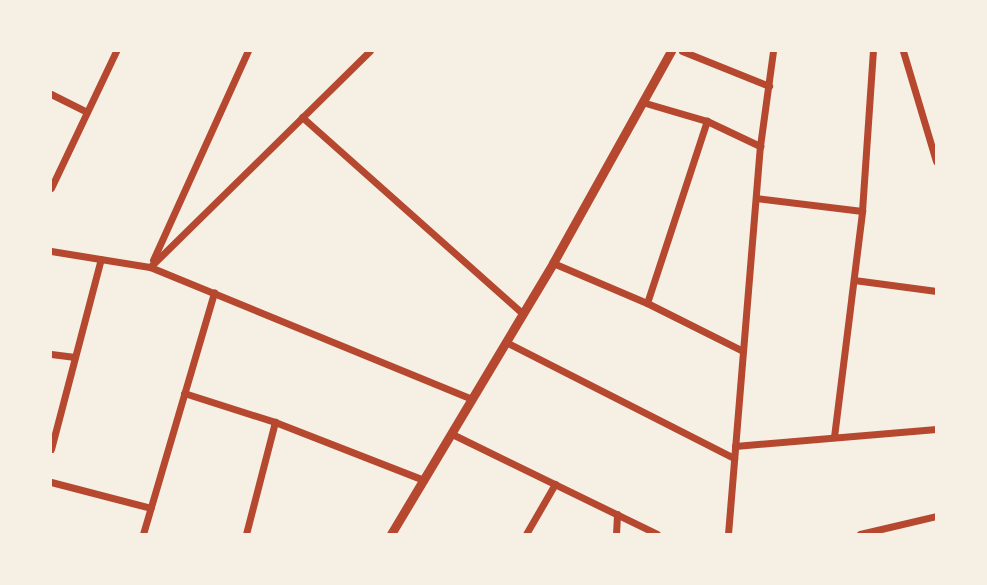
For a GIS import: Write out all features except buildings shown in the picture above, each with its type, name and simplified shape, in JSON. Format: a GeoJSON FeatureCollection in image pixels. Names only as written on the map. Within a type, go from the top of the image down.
{"type":"FeatureCollection","features":[{"type":"Feature","properties":{"kind":"street"},"geometry":{"type":"LineString","coordinates":[[51,188],[116,51]]}},
{"type":"Feature","properties":{"kind":"street"},"geometry":{"type":"LineString","coordinates":[[150,267],[248,51]]}},
{"type":"Feature","properties":{"kind":"street"},"geometry":{"type":"LineString","coordinates":[[150,267],[370,51]]}},
{"type":"Feature","properties":{"kind":"street"},"geometry":{"type":"LineString","coordinates":[[391,534],[554,263],[671,51]]}},
{"type":"Feature","properties":{"kind":"street"},"geometry":{"type":"LineString","coordinates":[[682,51],[769,86]]}},
{"type":"Feature","properties":{"kind":"street"},"geometry":{"type":"LineString","coordinates":[[728,534],[760,146],[773,51]]}},
{"type":"Feature","properties":{"kind":"street"},"geometry":{"type":"LineString","coordinates":[[834,437],[862,211],[873,51]]}},
{"type":"Feature","properties":{"kind":"street"},"geometry":{"type":"LineString","coordinates":[[903,51],[936,161]]}},
{"type":"Feature","properties":{"kind":"street"},"geometry":{"type":"LineString","coordinates":[[51,94],[87,112]]}},
{"type":"Feature","properties":{"kind":"street"},"geometry":{"type":"LineString","coordinates":[[642,103],[707,121],[760,146]]}},
{"type":"Feature","properties":{"kind":"street"},"geometry":{"type":"LineString","coordinates":[[302,117],[523,314]]}},
{"type":"Feature","properties":{"kind":"street"},"geometry":{"type":"LineString","coordinates":[[647,303],[707,121]]}},
{"type":"Feature","properties":{"kind":"street"},"geometry":{"type":"LineString","coordinates":[[756,198],[862,211]]}},
{"type":"Feature","properties":{"kind":"street"},"geometry":{"type":"LineString","coordinates":[[51,251],[150,267],[472,399]]}},
{"type":"Feature","properties":{"kind":"street"},"geometry":{"type":"LineString","coordinates":[[51,449],[102,259]]}},
{"type":"Feature","properties":{"kind":"street"},"geometry":{"type":"LineString","coordinates":[[554,263],[647,303],[743,351]]}},
{"type":"Feature","properties":{"kind":"street"},"geometry":{"type":"LineString","coordinates":[[854,280],[936,291]]}},
{"type":"Feature","properties":{"kind":"street"},"geometry":{"type":"LineString","coordinates":[[143,534],[214,292]]}},
{"type":"Feature","properties":{"kind":"street"},"geometry":{"type":"LineString","coordinates":[[506,342],[734,458]]}},
{"type":"Feature","properties":{"kind":"street"},"geometry":{"type":"LineString","coordinates":[[51,355],[75,357]]}},
{"type":"Feature","properties":{"kind":"street"},"geometry":{"type":"LineString","coordinates":[[184,393],[275,422],[424,480]]}},
{"type":"Feature","properties":{"kind":"street"},"geometry":{"type":"LineString","coordinates":[[246,534],[275,422]]}},
{"type":"Feature","properties":{"kind":"street"},"geometry":{"type":"LineString","coordinates":[[735,446],[936,429]]}},
{"type":"Feature","properties":{"kind":"street"},"geometry":{"type":"LineString","coordinates":[[452,433],[657,534]]}},
{"type":"Feature","properties":{"kind":"street"},"geometry":{"type":"LineString","coordinates":[[51,482],[151,508]]}},
{"type":"Feature","properties":{"kind":"street"},"geometry":{"type":"LineString","coordinates":[[526,534],[555,484]]}},
{"type":"Feature","properties":{"kind":"street"},"geometry":{"type":"LineString","coordinates":[[616,534],[617,514]]}},
{"type":"Feature","properties":{"kind":"street"},"geometry":{"type":"LineString","coordinates":[[860,534],[936,516]]}}]}
